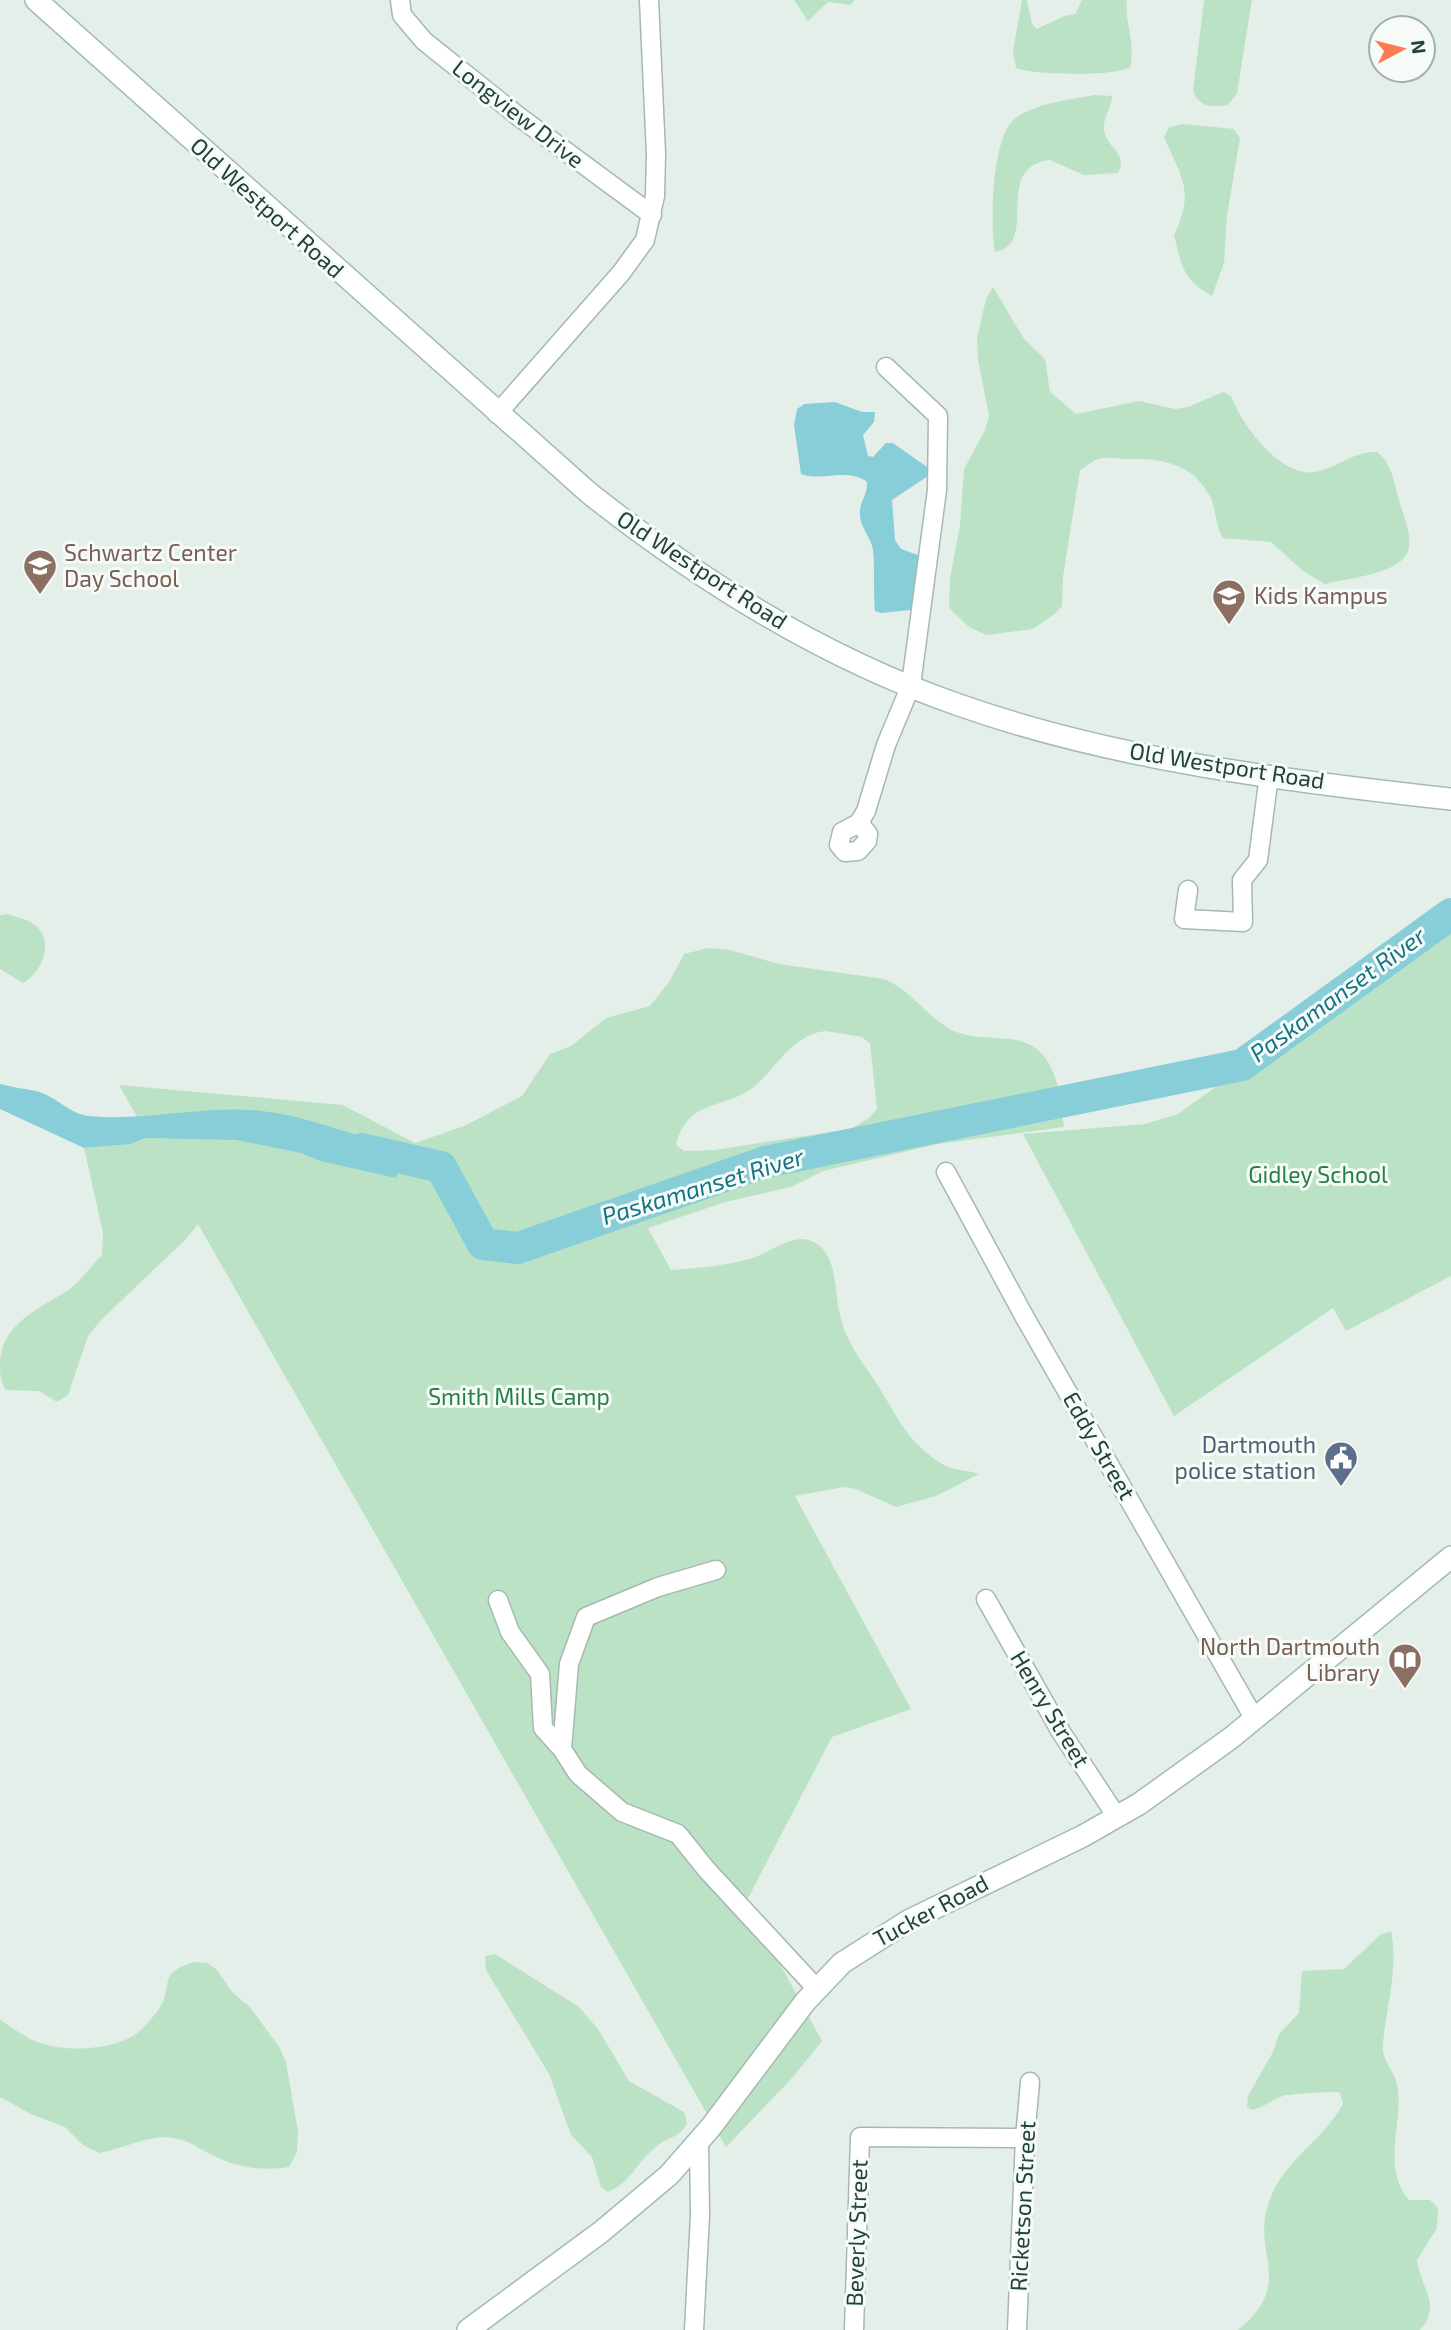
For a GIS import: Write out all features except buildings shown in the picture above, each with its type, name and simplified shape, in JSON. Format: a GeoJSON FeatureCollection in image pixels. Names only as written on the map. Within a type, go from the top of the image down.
{"type":"FeatureCollection","features":[{"type":"Feature","properties":{"kind":"main road","name":"Old Westport Road"},"geometry":{"type":"LineString","coordinates":[[36,0],[497,414],[589,493],[673,557],[816,642],[957,705],[1042,732],[1136,753],[1269,775],[1451,799]]}},
{"type":"Feature","properties":{"kind":"main road","name":"Tucker Road"},"geometry":{"type":"LineString","coordinates":[[468,2330],[645,2197],[699,2143],[817,1989],[842,1963],[887,1932],[1117,1817],[1183,1774],[1451,1557]]}},
{"type":"Feature","properties":{"kind":"street","name":"Longview Drive"},"geometry":{"type":"LineString","coordinates":[[400,0],[401,15],[424,41],[518,116],[652,215]]}},
{"type":"Feature","properties":{"kind":"street"},"geometry":{"type":"LineString","coordinates":[[497,414],[632,260],[645,240],[652,215],[656,155],[649,0]]}},
{"type":"Feature","properties":{"kind":"street"},"geometry":{"type":"LineString","coordinates":[[859,823],[866,811],[886,745],[911,685],[936,490],[938,416],[886,367]]}},
{"type":"Feature","properties":{"kind":"street"},"geometry":{"type":"LineString","coordinates":[[1188,890],[1184,919],[1243,922],[1242,880],[1258,860],[1269,775]]}},
{"type":"Feature","properties":{"kind":"street","name":"Eddy Street"},"geometry":{"type":"LineString","coordinates":[[947,1172],[1024,1316],[1254,1718]]}},
{"type":"Feature","properties":{"kind":"street"},"geometry":{"type":"LineString","coordinates":[[562,1749],[569,1664],[586,1617],[658,1587],[716,1570]]}},
{"type":"Feature","properties":{"kind":"street","name":"Henry Street"},"geometry":{"type":"LineString","coordinates":[[986,1599],[1061,1732],[1117,1817]]}},
{"type":"Feature","properties":{"kind":"street"},"geometry":{"type":"LineString","coordinates":[[498,1600],[510,1632],[540,1674],[543,1728],[562,1749],[578,1774],[622,1812],[678,1834],[706,1869],[817,1989]]}},
{"type":"Feature","properties":{"kind":"street","name":"Ricketson Street"},"geometry":{"type":"LineString","coordinates":[[1017,2330],[1030,2082]]}},
{"type":"Feature","properties":{"kind":"street","name":"Beverly Street"},"geometry":{"type":"LineString","coordinates":[[854,2330],[860,2137],[1025,2138]]}},
{"type":"Feature","properties":{"kind":"street"},"geometry":{"type":"LineString","coordinates":[[694,2330],[699,2143]]}},
{"type":"Feature","properties":{"kind":"green space"},"geometry":{"type":"Polygon","coordinates":[[[794,0],[854,0],[851,5],[828,2],[808,21],[794,0]]]}},
{"type":"Feature","properties":{"kind":"green space"},"geometry":{"type":"Polygon","coordinates":[[[1022,0],[1027,0],[1032,24],[1037,29],[1064,16],[1075,14],[1082,0],[1127,0],[1132,48],[1130,67],[1108,72],[1074,74],[1016,68],[1013,51],[1022,0]]]}},
{"type":"Feature","properties":{"kind":"green space"},"geometry":{"type":"Polygon","coordinates":[[[1204,0],[1252,0],[1237,93],[1228,105],[1207,105],[1199,101],[1193,91],[1204,0]]]}},
{"type":"Feature","properties":{"kind":"green space"},"geometry":{"type":"Polygon","coordinates":[[[1095,95],[1112,96],[1104,129],[1107,139],[1120,157],[1121,167],[1118,173],[1084,175],[1050,160],[1033,166],[1023,176],[1019,190],[1015,235],[1008,246],[995,252],[994,180],[997,160],[1008,126],[1017,117],[1035,108],[1095,95]]]}},
{"type":"Feature","properties":{"kind":"green space"},"geometry":{"type":"Polygon","coordinates":[[[1184,124],[1234,129],[1240,138],[1227,216],[1224,263],[1212,296],[1195,284],[1185,271],[1174,235],[1184,207],[1184,185],[1164,137],[1169,127],[1184,124]]]}},
{"type":"Feature","properties":{"kind":"green space"},"geometry":{"type":"Polygon","coordinates":[[[993,287],[1024,339],[1045,359],[1050,392],[1076,414],[1139,401],[1175,409],[1188,407],[1223,392],[1231,396],[1244,421],[1264,447],[1289,467],[1302,472],[1315,472],[1360,454],[1377,452],[1392,474],[1406,523],[1409,547],[1405,556],[1387,569],[1325,584],[1303,571],[1271,542],[1223,538],[1208,493],[1193,475],[1184,469],[1163,461],[1102,458],[1080,470],[1063,577],[1062,606],[1033,629],[986,635],[969,627],[949,608],[950,578],[960,525],[964,469],[985,430],[989,416],[978,359],[977,338],[986,299],[993,287]]]}},
{"type":"Feature","properties":{"kind":"green space"},"geometry":{"type":"Polygon","coordinates":[[[8,914],[28,921],[38,928],[45,944],[42,962],[23,983],[0,969],[0,915],[8,914]]]}},
{"type":"Feature","properties":{"kind":"green space","name":"Gidley School"},"geometry":{"type":"Polygon","coordinates":[[[1451,926],[1451,1276],[1346,1331],[1333,1308],[1174,1416],[1023,1134],[1145,1124],[1178,1114],[1214,1088],[1250,1053],[1451,926]]]}},
{"type":"Feature","properties":{"kind":"green space","name":"Smith Mills Camp"},"geometry":{"type":"Polygon","coordinates":[[[708,948],[730,950],[779,964],[884,979],[903,990],[952,1030],[968,1035],[1016,1040],[1030,1045],[1040,1052],[1054,1074],[1064,1127],[938,1144],[823,1171],[791,1187],[725,1202],[648,1228],[671,1270],[756,1257],[794,1240],[809,1240],[819,1245],[826,1253],[834,1273],[840,1315],[846,1334],[903,1427],[918,1445],[944,1465],[979,1474],[936,1496],[896,1507],[856,1489],[844,1487],[795,1496],[911,1709],[832,1737],[746,1902],[822,2041],[793,2077],[726,2147],[198,1224],[88,1336],[68,1395],[57,1402],[39,1391],[6,1390],[0,1371],[2,1350],[14,1329],[33,1312],[72,1287],[102,1255],[103,1233],[84,1148],[131,1144],[149,1138],[119,1085],[343,1105],[415,1143],[464,1126],[522,1096],[550,1054],[571,1046],[606,1018],[650,1006],[669,982],[684,954],[708,948]],[[826,1031],[804,1038],[755,1086],[732,1099],[698,1112],[689,1119],[681,1130],[676,1145],[684,1151],[714,1150],[850,1129],[868,1119],[877,1109],[870,1044],[862,1037],[826,1031]]]}},
{"type":"Feature","properties":{"kind":"green space"},"geometry":{"type":"Polygon","coordinates":[[[1391,1931],[1394,1959],[1383,2050],[1397,2084],[1399,2098],[1395,2142],[1396,2172],[1400,2187],[1409,2200],[1430,2200],[1438,2208],[1437,2228],[1417,2260],[1430,2304],[1427,2321],[1420,2330],[1238,2330],[1255,2313],[1265,2297],[1269,2282],[1265,2220],[1275,2187],[1343,2104],[1340,2093],[1312,2093],[1283,2096],[1252,2110],[1247,2107],[1248,2096],[1273,2052],[1279,2034],[1299,2013],[1302,1971],[1344,1969],[1380,1935],[1391,1931]]]}},
{"type":"Feature","properties":{"kind":"green space"},"geometry":{"type":"Polygon","coordinates":[[[495,1954],[579,2007],[598,2029],[629,2081],[684,2112],[687,2123],[681,2131],[657,2146],[623,2183],[608,2192],[601,2187],[592,2157],[571,2135],[549,2074],[486,1970],[485,1956],[495,1954]]]}},
{"type":"Feature","properties":{"kind":"green space"},"geometry":{"type":"Polygon","coordinates":[[[195,1962],[207,1963],[217,1970],[232,1992],[250,2007],[280,2048],[286,2063],[298,2131],[297,2152],[289,2167],[266,2169],[235,2164],[186,2141],[165,2137],[99,2153],[83,2145],[65,2127],[31,2114],[0,2097],[0,2020],[27,2037],[48,2045],[85,2048],[111,2045],[133,2036],[143,2028],[164,2001],[170,1976],[183,1966],[195,1962]]]}},
{"type":"Feature","properties":{"kind":"water"},"geometry":{"type":"Polygon","coordinates":[[[835,402],[862,412],[875,412],[874,422],[863,435],[868,456],[873,457],[886,443],[893,443],[934,472],[892,500],[895,540],[901,549],[918,555],[922,560],[921,596],[910,610],[881,613],[875,611],[873,550],[860,514],[867,482],[843,475],[818,477],[801,474],[794,425],[797,409],[804,404],[835,402]]]}},
{"type":"Feature","properties":{"kind":"water"},"geometry":{"type":"Polygon","coordinates":[[[0,1084],[43,1093],[82,1115],[134,1117],[224,1110],[269,1112],[304,1119],[372,1139],[408,1145],[396,1178],[320,1161],[301,1153],[236,1140],[147,1138],[131,1144],[84,1148],[0,1109],[0,1084]]]}},
{"type":"Feature","properties":{"kind":"waterway","name":"Paskamanset River"},"geometry":{"type":"LineString","coordinates":[[362,1149],[441,1167],[483,1244],[518,1248],[765,1162],[1242,1065],[1451,914]]}},
{"type":"Feature","properties":{"kind":"place","name":"Schwartz Center Day School"},"geometry":{"type":"Point","coordinates":[40,596]}},
{"type":"Feature","properties":{"kind":"place","name":"Kids Kampus"},"geometry":{"type":"Point","coordinates":[1229,626]}},
{"type":"Feature","properties":{"kind":"place","name":"Dartmouth police station"},"geometry":{"type":"Point","coordinates":[1341,1488]}},
{"type":"Feature","properties":{"kind":"place","name":"North Dartmouth Library"},"geometry":{"type":"Point","coordinates":[1405,1690]}}]}
